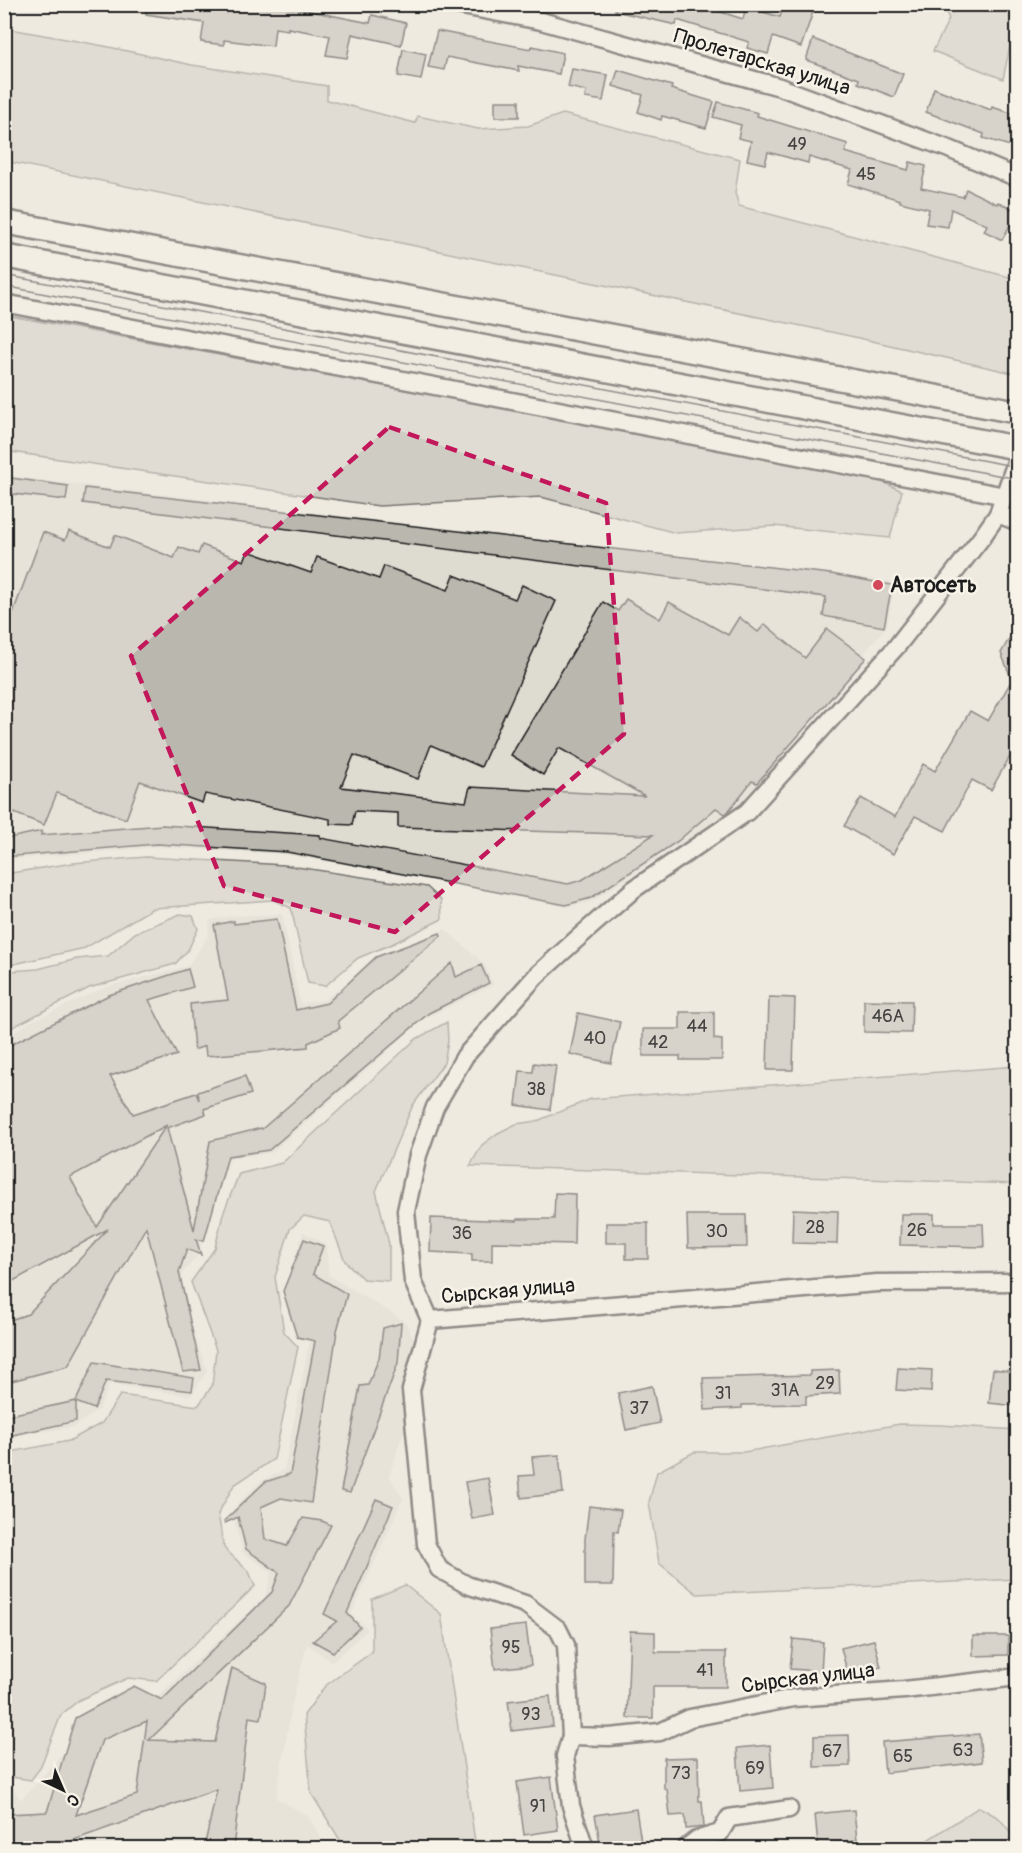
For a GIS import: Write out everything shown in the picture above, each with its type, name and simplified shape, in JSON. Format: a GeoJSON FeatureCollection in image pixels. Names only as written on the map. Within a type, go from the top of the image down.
{"type":"FeatureCollection","features":[{"type":"Feature","properties":{"kind":"main road"},"geometry":{"type":"LineString","coordinates":[[4,222],[1017,412]]}},
{"type":"Feature","properties":{"kind":"main road"},"geometry":{"type":"LineString","coordinates":[[4,256],[1017,448]]}},
{"type":"Feature","properties":{"kind":"street","name":"Пролетарская улица"},"geometry":{"type":"LineString","coordinates":[[452,4],[541,21],[780,87],[948,149],[1017,178]]}},
{"type":"Feature","properties":{"kind":"street"},"geometry":{"type":"LineString","coordinates":[[4,303],[1005,496]]}},
{"type":"Feature","properties":{"kind":"street"},"geometry":{"type":"LineString","coordinates":[[430,1320],[413,1281],[406,1211],[418,1155],[435,1107],[465,1056],[536,976],[634,889],[747,812],[897,646],[982,537],[998,514],[1017,456]]}},
{"type":"Feature","properties":{"kind":"street"},"geometry":{"type":"LineString","coordinates":[[998,514],[1017,522]]}},
{"type":"Feature","properties":{"kind":"street","name":"Сырская улица"},"geometry":{"type":"LineString","coordinates":[[585,1848],[571,1806],[565,1756],[571,1736],[566,1645],[558,1629],[525,1604],[466,1585],[439,1569],[426,1544],[411,1390],[430,1320],[877,1282],[1017,1282]]}},
{"type":"Feature","properties":{"kind":"street","name":"Сырская улица"},"geometry":{"type":"LineString","coordinates":[[571,1736],[609,1737],[660,1732],[690,1718],[794,1698],[904,1690],[1017,1677]]}},
{"type":"Feature","properties":{"kind":"street"},"geometry":{"type":"LineString","coordinates":[[686,1848],[696,1840],[720,1833],[729,1818],[789,1809]]}},
{"type":"Feature","properties":{"kind":"highlighted area"},"geometry":{"type":"Polygon","coordinates":[[[389,427],[606,503],[624,734],[395,932],[224,886],[131,656],[389,427]]]}},
{"type":"Feature","properties":{"kind":"shaded area"},"geometry":{"type":"Polygon","coordinates":[[[943,5],[1017,5],[1003,79],[933,51],[949,19],[943,5]]]}},
{"type":"Feature","properties":{"kind":"shaded area"},"geometry":{"type":"Polygon","coordinates":[[[5,28],[192,65],[327,86],[327,100],[415,123],[418,116],[478,129],[528,126],[563,114],[740,159],[735,193],[739,206],[1017,279],[1017,374],[850,336],[5,161],[5,28]]]}},
{"type":"Feature","properties":{"kind":"shaded area"},"geometry":{"type":"Polygon","coordinates":[[[5,315],[701,445],[883,482],[902,491],[890,538],[774,526],[676,533],[541,497],[379,506],[5,451],[5,315]]]}},
{"type":"Feature","properties":{"kind":"shaded area"},"geometry":{"type":"Polygon","coordinates":[[[5,475],[895,582],[887,625],[757,787],[726,819],[673,848],[591,902],[567,907],[283,854],[158,847],[5,860],[5,475]]]}},
{"type":"Feature","properties":{"kind":"shaded area"},"geometry":{"type":"Polygon","coordinates":[[[146,857],[284,865],[427,887],[441,900],[442,919],[358,958],[325,986],[308,983],[291,908],[273,900],[153,908],[85,948],[5,966],[5,874],[73,863],[146,857]]]}},
{"type":"Feature","properties":{"kind":"shaded area"},"geometry":{"type":"Polygon","coordinates":[[[180,914],[193,916],[198,929],[188,950],[175,964],[89,988],[5,1031],[5,975],[11,971],[38,969],[77,959],[108,956],[135,933],[180,914]]]}},
{"type":"Feature","properties":{"kind":"shaded area"},"geometry":{"type":"Polygon","coordinates":[[[282,914],[300,1003],[324,1000],[379,959],[445,929],[484,964],[493,985],[425,1018],[271,1153],[230,1158],[198,1255],[182,1274],[179,1290],[207,1371],[191,1396],[110,1384],[99,1409],[74,1427],[5,1437],[5,1038],[30,1022],[106,987],[188,966],[208,937],[210,920],[233,916],[282,914]]]}},
{"type":"Feature","properties":{"kind":"shaded area"},"geometry":{"type":"Polygon","coordinates":[[[447,1022],[448,1041],[444,1063],[413,1105],[376,1191],[389,1244],[389,1281],[363,1279],[345,1261],[330,1222],[304,1216],[290,1229],[275,1277],[284,1332],[298,1347],[274,1459],[234,1485],[218,1514],[224,1548],[249,1572],[255,1586],[156,1681],[128,1678],[79,1700],[61,1715],[40,1768],[31,1780],[5,1776],[5,1453],[69,1441],[102,1423],[120,1395],[198,1406],[212,1386],[216,1350],[191,1282],[215,1248],[223,1214],[239,1174],[282,1163],[416,1039],[447,1022]]]}},
{"type":"Feature","properties":{"kind":"shaded area"},"geometry":{"type":"Polygon","coordinates":[[[1017,1066],[1017,1184],[470,1166],[482,1145],[498,1133],[516,1124],[537,1121],[591,1099],[1017,1066]]]}},
{"type":"Feature","properties":{"kind":"shaded area"},"geometry":{"type":"Polygon","coordinates":[[[303,1232],[327,1245],[328,1275],[406,1322],[425,1365],[389,1476],[403,1498],[351,1615],[368,1629],[332,1662],[307,1644],[292,1703],[276,1798],[308,1816],[326,1848],[5,1848],[5,1786],[10,1785],[21,1800],[121,1691],[154,1700],[265,1597],[272,1572],[243,1553],[232,1511],[261,1481],[284,1470],[310,1340],[298,1334],[287,1290],[303,1232]]]}},
{"type":"Feature","properties":{"kind":"shaded area"},"geometry":{"type":"Polygon","coordinates":[[[900,1424],[1017,1430],[1017,1579],[697,1594],[659,1563],[649,1502],[657,1472],[694,1452],[744,1452],[900,1424]]]}},
{"type":"Feature","properties":{"kind":"shaded area"},"geometry":{"type":"Polygon","coordinates":[[[405,1585],[441,1614],[476,1848],[345,1848],[311,1793],[304,1715],[325,1686],[372,1652],[372,1599],[405,1585]]]}},
{"type":"Feature","properties":{"kind":"shaded area"},"geometry":{"type":"Polygon","coordinates":[[[979,1807],[999,1818],[1017,1840],[1017,1848],[915,1848],[979,1807]]]}},
{"type":"Feature","properties":{"kind":"building"},"geometry":{"type":"Polygon","coordinates":[[[146,4],[260,4],[370,23],[372,15],[406,23],[401,45],[352,34],[347,58],[326,55],[330,36],[288,28],[288,30],[275,28],[273,46],[224,40],[224,45],[201,42],[204,23],[146,14],[146,4]]]}},
{"type":"Feature","properties":{"kind":"building"},"geometry":{"type":"Polygon","coordinates":[[[616,4],[696,4],[743,19],[746,7],[780,17],[784,4],[801,4],[814,9],[801,47],[773,37],[768,54],[747,48],[749,42],[677,20],[676,25],[615,11],[616,4]]]}},
{"type":"Feature","properties":{"kind":"building"},"geometry":{"type":"Polygon","coordinates":[[[437,31],[563,53],[559,74],[518,66],[519,71],[447,57],[444,70],[428,67],[437,31]]]}},
{"type":"Feature","properties":{"kind":"building"},"geometry":{"type":"Polygon","coordinates":[[[813,39],[903,74],[894,97],[858,83],[859,79],[806,60],[813,39]]]}},
{"type":"Feature","properties":{"kind":"building"},"geometry":{"type":"Polygon","coordinates":[[[403,49],[426,54],[421,80],[398,76],[403,49]]]}},
{"type":"Feature","properties":{"kind":"building"},"geometry":{"type":"Polygon","coordinates":[[[572,69],[608,75],[603,101],[585,98],[586,91],[568,87],[572,69]]]}},
{"type":"Feature","properties":{"kind":"building"},"geometry":{"type":"Polygon","coordinates":[[[618,70],[672,86],[671,89],[714,102],[706,128],[662,116],[661,120],[638,112],[643,95],[613,86],[618,70]]]}},
{"type":"Feature","properties":{"kind":"building"},"geometry":{"type":"Polygon","coordinates":[[[934,88],[991,110],[992,107],[1017,115],[1017,148],[983,138],[984,134],[926,112],[934,88]]]}},
{"type":"Feature","properties":{"kind":"building"},"geometry":{"type":"Polygon","coordinates":[[[495,101],[519,101],[519,117],[495,117],[495,101]]]}},
{"type":"Feature","properties":{"kind":"building"},"geometry":{"type":"Polygon","coordinates":[[[718,102],[758,113],[757,116],[848,144],[845,152],[908,170],[910,162],[926,166],[921,188],[963,197],[966,189],[997,204],[998,202],[1017,211],[1017,228],[1010,225],[1002,240],[984,231],[987,225],[951,209],[948,227],[926,224],[929,209],[900,202],[900,200],[848,184],[852,170],[809,157],[808,163],[768,152],[765,164],[747,160],[751,141],[738,138],[741,125],[713,117],[718,102]]]}},
{"type":"Feature","properties":{"kind":"building"},"geometry":{"type":"Polygon","coordinates":[[[4,477],[68,486],[66,500],[4,493],[4,477]]]}},
{"type":"Feature","properties":{"kind":"building"},"geometry":{"type":"Polygon","coordinates":[[[85,488],[831,574],[892,585],[884,627],[823,616],[826,597],[83,503],[85,488]]]}},
{"type":"Feature","properties":{"kind":"building"},"geometry":{"type":"Polygon","coordinates":[[[69,531],[110,547],[115,535],[174,558],[179,547],[198,554],[202,545],[244,561],[248,551],[311,573],[317,557],[379,579],[384,566],[448,590],[454,575],[515,599],[522,585],[556,601],[481,767],[431,745],[418,779],[354,755],[341,787],[466,802],[470,787],[645,796],[559,748],[543,775],[511,755],[603,602],[618,611],[626,599],[660,619],[669,602],[728,635],[739,617],[758,632],[765,624],[805,658],[827,629],[866,658],[757,783],[752,781],[727,813],[716,808],[678,841],[591,898],[566,905],[287,852],[157,844],[4,857],[4,839],[42,831],[41,835],[162,825],[320,835],[320,838],[568,884],[582,880],[653,835],[398,827],[398,813],[355,811],[352,825],[330,824],[330,819],[205,794],[202,803],[140,781],[126,819],[57,793],[44,825],[4,809],[4,637],[43,532],[65,540],[69,531]]]}},
{"type":"Feature","properties":{"kind":"building"},"geometry":{"type":"Polygon","coordinates":[[[1017,625],[1017,744],[991,790],[972,780],[945,831],[915,816],[893,854],[844,826],[861,798],[895,817],[923,764],[935,771],[970,711],[988,721],[1012,680],[1001,653],[1017,625]]]}},
{"type":"Feature","properties":{"kind":"building"},"geometry":{"type":"Polygon","coordinates":[[[277,919],[296,1010],[327,1003],[376,957],[440,933],[441,936],[338,1021],[340,1028],[308,1043],[308,1047],[206,1056],[205,1046],[194,1050],[190,1004],[228,1000],[214,925],[234,921],[234,924],[277,919]]]}},
{"type":"Feature","properties":{"kind":"building"},"geometry":{"type":"Polygon","coordinates":[[[452,963],[456,977],[481,965],[489,983],[429,1013],[269,1150],[228,1156],[204,1241],[196,1239],[201,1255],[187,1249],[179,1272],[201,1370],[183,1372],[146,1227],[68,1366],[4,1383],[4,1322],[28,1314],[108,1229],[4,1286],[4,1048],[109,995],[188,969],[193,987],[149,1000],[177,1055],[110,1076],[133,1114],[196,1093],[199,1100],[198,1092],[245,1076],[251,1094],[204,1109],[206,1114],[167,1128],[194,1230],[210,1141],[262,1129],[452,963]],[[167,1125],[70,1177],[97,1227],[167,1125]]]}},
{"type":"Feature","properties":{"kind":"building"},"geometry":{"type":"Polygon","coordinates":[[[769,997],[795,998],[793,1070],[767,1070],[769,997]]]}},
{"type":"Feature","properties":{"kind":"building"},"geometry":{"type":"Polygon","coordinates":[[[864,1000],[912,1001],[911,1033],[864,1032],[864,1000]]]}},
{"type":"Feature","properties":{"kind":"building"},"geometry":{"type":"Polygon","coordinates":[[[680,1012],[714,1012],[714,1039],[722,1040],[722,1060],[680,1060],[680,1056],[643,1056],[643,1029],[680,1029],[680,1012]]]}},
{"type":"Feature","properties":{"kind":"building"},"geometry":{"type":"Polygon","coordinates":[[[578,1013],[620,1022],[611,1063],[570,1054],[578,1013]]]}},
{"type":"Feature","properties":{"kind":"building"},"geometry":{"type":"Polygon","coordinates":[[[534,1063],[556,1066],[550,1110],[516,1105],[520,1071],[533,1072],[534,1063]]]}},
{"type":"Feature","properties":{"kind":"building"},"geometry":{"type":"Polygon","coordinates":[[[555,1193],[575,1194],[574,1244],[492,1242],[492,1261],[472,1261],[472,1254],[430,1252],[431,1218],[517,1221],[517,1219],[554,1219],[555,1193]]]}},
{"type":"Feature","properties":{"kind":"building"},"geometry":{"type":"Polygon","coordinates":[[[793,1209],[838,1211],[837,1244],[792,1243],[793,1209]]]}},
{"type":"Feature","properties":{"kind":"building"},"geometry":{"type":"Polygon","coordinates":[[[901,1214],[934,1214],[934,1224],[983,1224],[984,1247],[900,1245],[901,1214]]]}},
{"type":"Feature","properties":{"kind":"building"},"geometry":{"type":"Polygon","coordinates":[[[687,1215],[746,1215],[747,1247],[688,1248],[687,1215]]]}},
{"type":"Feature","properties":{"kind":"building"},"geometry":{"type":"Polygon","coordinates":[[[606,1223],[648,1223],[648,1259],[626,1259],[626,1243],[606,1243],[606,1223]]]}},
{"type":"Feature","properties":{"kind":"building"},"geometry":{"type":"Polygon","coordinates":[[[304,1239],[323,1246],[313,1274],[347,1294],[337,1331],[311,1503],[281,1498],[261,1507],[265,1539],[287,1546],[303,1518],[331,1525],[289,1606],[149,1740],[215,1742],[232,1668],[266,1683],[261,1719],[249,1717],[233,1848],[204,1848],[217,1789],[68,1842],[68,1848],[6,1848],[8,1814],[47,1812],[75,1718],[134,1686],[162,1700],[272,1592],[279,1573],[246,1549],[238,1517],[225,1523],[224,1521],[265,1482],[290,1474],[315,1341],[297,1337],[283,1291],[304,1239]],[[147,1721],[102,1740],[76,1815],[137,1795],[147,1721]]]}},
{"type":"Feature","properties":{"kind":"building"},"geometry":{"type":"Polygon","coordinates":[[[401,1323],[398,1363],[350,1493],[341,1491],[360,1386],[368,1385],[379,1358],[383,1328],[401,1323]]]}},
{"type":"Feature","properties":{"kind":"building"},"geometry":{"type":"Polygon","coordinates":[[[94,1362],[194,1378],[192,1391],[106,1381],[94,1409],[76,1402],[76,1421],[4,1437],[4,1416],[76,1401],[94,1362]]]}},
{"type":"Feature","properties":{"kind":"building"},"geometry":{"type":"Polygon","coordinates":[[[898,1368],[932,1370],[931,1392],[896,1390],[898,1368]]]}},
{"type":"Feature","properties":{"kind":"building"},"geometry":{"type":"Polygon","coordinates":[[[993,1369],[1017,1372],[1017,1406],[989,1403],[993,1369]]]}},
{"type":"Feature","properties":{"kind":"building"},"geometry":{"type":"Polygon","coordinates":[[[839,1370],[840,1394],[806,1396],[806,1404],[742,1405],[742,1408],[705,1410],[703,1378],[810,1375],[810,1371],[839,1370]]]}},
{"type":"Feature","properties":{"kind":"building"},"geometry":{"type":"Polygon","coordinates":[[[652,1386],[660,1423],[626,1430],[618,1393],[652,1386]]]}},
{"type":"Feature","properties":{"kind":"building"},"geometry":{"type":"Polygon","coordinates":[[[559,1455],[563,1493],[521,1498],[519,1476],[534,1475],[532,1457],[559,1455]]]}},
{"type":"Feature","properties":{"kind":"building"},"geometry":{"type":"Polygon","coordinates":[[[488,1478],[495,1515],[472,1519],[465,1482],[488,1478]]]}},
{"type":"Feature","properties":{"kind":"building"},"geometry":{"type":"Polygon","coordinates":[[[376,1499],[393,1506],[347,1613],[360,1627],[333,1652],[313,1641],[337,1621],[324,1614],[376,1499]]]}},
{"type":"Feature","properties":{"kind":"building"},"geometry":{"type":"Polygon","coordinates":[[[589,1506],[621,1510],[618,1532],[614,1531],[613,1585],[585,1585],[585,1539],[589,1506]]]}},
{"type":"Feature","properties":{"kind":"building"},"geometry":{"type":"Polygon","coordinates":[[[526,1625],[531,1665],[495,1669],[490,1629],[526,1625]]]}},
{"type":"Feature","properties":{"kind":"building"},"geometry":{"type":"Polygon","coordinates":[[[630,1631],[655,1632],[655,1652],[726,1652],[726,1687],[653,1687],[653,1718],[627,1718],[630,1631]]]}},
{"type":"Feature","properties":{"kind":"building"},"geometry":{"type":"Polygon","coordinates":[[[973,1636],[1008,1636],[1008,1655],[973,1656],[973,1636]]]}},
{"type":"Feature","properties":{"kind":"building"},"geometry":{"type":"Polygon","coordinates":[[[793,1639],[823,1642],[821,1671],[790,1669],[793,1639]]]}},
{"type":"Feature","properties":{"kind":"building"},"geometry":{"type":"Polygon","coordinates":[[[874,1640],[881,1667],[848,1675],[841,1648],[874,1640]]]}},
{"type":"Feature","properties":{"kind":"building"},"geometry":{"type":"Polygon","coordinates":[[[550,1696],[553,1726],[512,1731],[508,1701],[550,1696]]]}},
{"type":"Feature","properties":{"kind":"building"},"geometry":{"type":"Polygon","coordinates":[[[979,1734],[982,1762],[885,1773],[882,1742],[979,1734]]]}},
{"type":"Feature","properties":{"kind":"building"},"geometry":{"type":"Polygon","coordinates":[[[849,1735],[850,1766],[814,1767],[814,1736],[849,1735]]]}},
{"type":"Feature","properties":{"kind":"building"},"geometry":{"type":"Polygon","coordinates":[[[770,1745],[773,1788],[740,1791],[737,1748],[770,1745]]]}},
{"type":"Feature","properties":{"kind":"building"},"geometry":{"type":"Polygon","coordinates":[[[698,1757],[699,1801],[702,1801],[704,1827],[686,1829],[685,1815],[670,1816],[667,1789],[664,1789],[664,1758],[698,1757]]]}},
{"type":"Feature","properties":{"kind":"building"},"geometry":{"type":"Polygon","coordinates":[[[551,1777],[558,1830],[524,1835],[517,1782],[551,1777]]]}},
{"type":"Feature","properties":{"kind":"building"},"geometry":{"type":"Polygon","coordinates":[[[636,1809],[642,1848],[601,1848],[595,1815],[636,1809]]]}},
{"type":"Feature","properties":{"kind":"building"},"geometry":{"type":"Polygon","coordinates":[[[854,1810],[857,1840],[818,1845],[815,1814],[854,1810]]]}},
{"type":"Feature","properties":{"kind":"tram line"},"geometry":{"type":"LineString","coordinates":[[4,275],[1018,467]]}},
{"type":"Feature","properties":{"kind":"tram line"},"geometry":{"type":"LineString","coordinates":[[4,286],[1018,479]]}},
{"type":"Feature","properties":{"kind":"place","name":"Автосеть"},"geometry":{"type":"Point","coordinates":[878,585]}}]}
